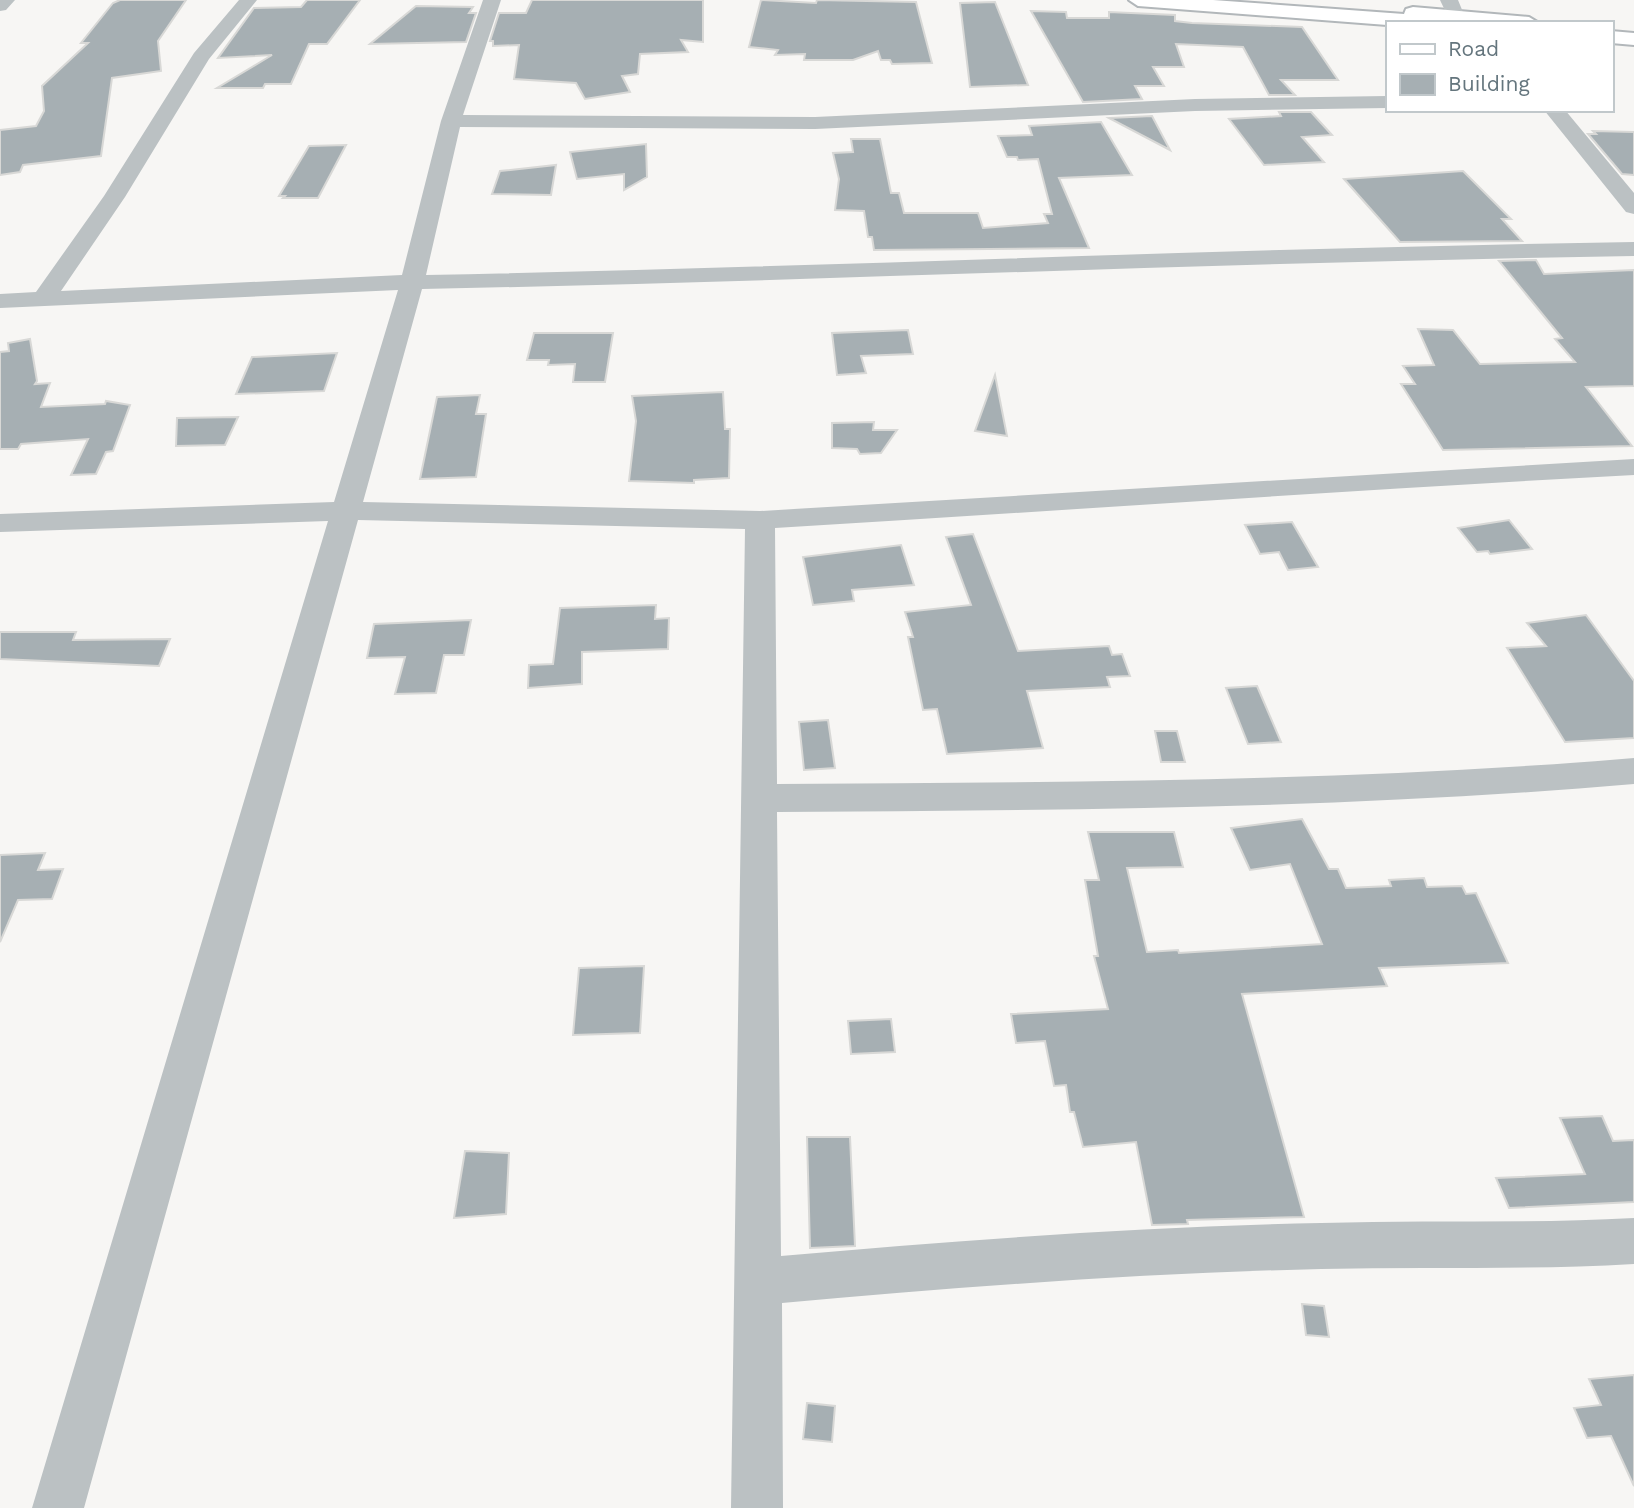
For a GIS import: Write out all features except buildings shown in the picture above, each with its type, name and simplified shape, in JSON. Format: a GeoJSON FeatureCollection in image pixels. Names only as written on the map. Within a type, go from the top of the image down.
{"type":"FeatureCollection","features":[{"type":"Feature","properties":{"kind":"main road"},"geometry":{"type":"LineString","coordinates":[[1138,0],[1448,13]]}},
{"type":"Feature","properties":{"kind":"main road"},"geometry":{"type":"LineString","coordinates":[[1239,0],[1448,13],[1514,21]]}},
{"type":"Feature","properties":{"kind":"main road"},"geometry":{"type":"LineString","coordinates":[[1613,29],[1634,31]]}},
{"type":"Feature","properties":{"kind":"main road"},"geometry":{"type":"LineString","coordinates":[[1613,37],[1634,39]]}},
{"type":"Feature","properties":{"kind":"street"},"geometry":{"type":"LineString","coordinates":[[0,6],[6,0]]}},
{"type":"Feature","properties":{"kind":"street"},"geometry":{"type":"LineString","coordinates":[[43,299],[114,197],[201,57],[248,0]]}},
{"type":"Feature","properties":{"kind":"street"},"geometry":{"type":"LineString","coordinates":[[58,1508],[412,282],[451,121],[492,0]]}},
{"type":"Feature","properties":{"kind":"street"},"geometry":{"type":"LineString","coordinates":[[451,121],[815,123],[1195,105],[1386,102]]}},
{"type":"Feature","properties":{"kind":"street"},"geometry":{"type":"LineString","coordinates":[[1556,112],[1634,207]]}},
{"type":"Feature","properties":{"kind":"street"},"geometry":{"type":"LineString","coordinates":[[0,301],[412,282],[718,276],[1431,252],[1634,249]]}},
{"type":"Feature","properties":{"kind":"street"},"geometry":{"type":"LineString","coordinates":[[0,523],[345,511],[760,520],[1234,492],[1401,479],[1634,467]]}},
{"type":"Feature","properties":{"kind":"street"},"geometry":{"type":"LineString","coordinates":[[757,1508],[760,520]]}},
{"type":"Feature","properties":{"kind":"street"},"geometry":{"type":"LineString","coordinates":[[758,799],[1193,795],[1540,779],[1634,771]]}},
{"type":"Feature","properties":{"kind":"street"},"geometry":{"type":"LineString","coordinates":[[757,1282],[941,1265],[1321,1246],[1544,1247],[1634,1241]]}}]}
